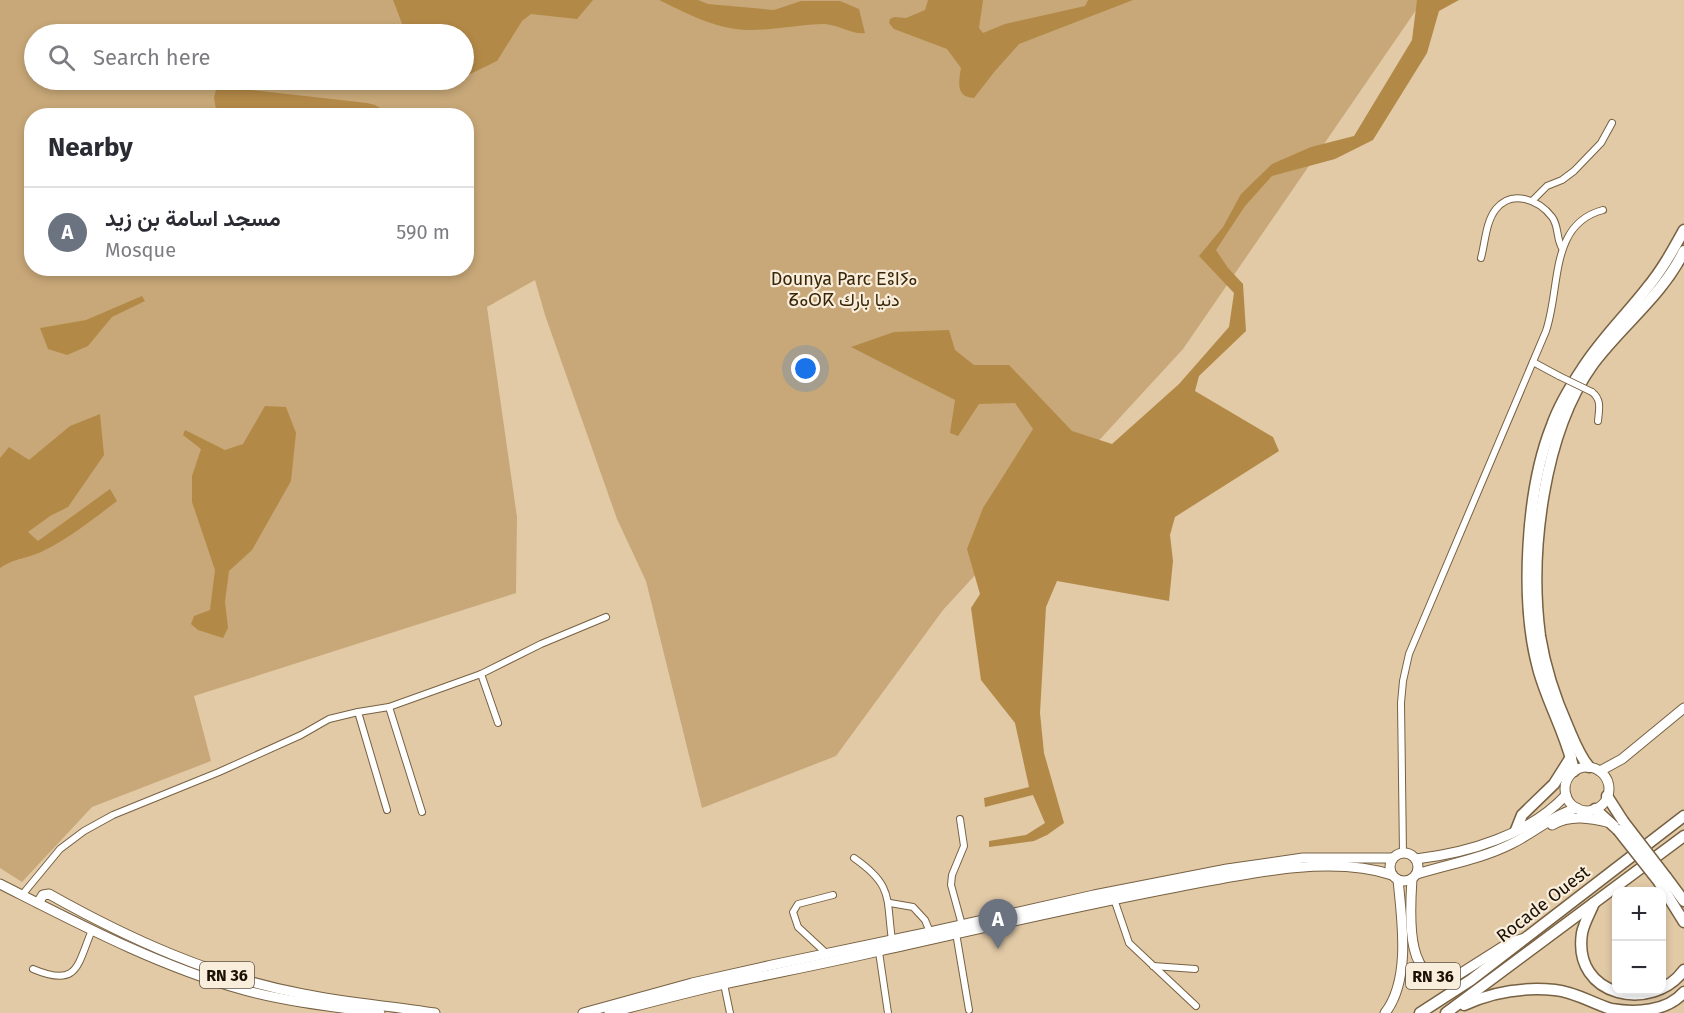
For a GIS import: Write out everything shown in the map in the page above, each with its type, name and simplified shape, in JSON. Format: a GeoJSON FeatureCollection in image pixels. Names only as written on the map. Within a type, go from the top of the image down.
{"type":"FeatureCollection","features":[{"type":"Feature","properties":{"kind":"highway"},"geometry":{"type":"LineString","coordinates":[[1574,771],[1545,694],[1531,633],[1528,574],[1532,514],[1539,470],[1552,424],[1575,380],[1603,340],[1658,273],[1684,230]]}},
{"type":"Feature","properties":{"kind":"highway"},"geometry":{"type":"LineString","coordinates":[[1589,767],[1581,757],[1563,717],[1549,676],[1541,638],[1537,573],[1543,501],[1559,430],[1569,406],[1592,365],[1660,289],[1677,266],[1684,251]]}},
{"type":"Feature","properties":{"kind":"highway"},"geometry":{"type":"LineString","coordinates":[[1516,830],[1522,815],[1554,784],[1571,758]]}},
{"type":"Feature","properties":{"kind":"highway"},"geometry":{"type":"LineString","coordinates":[[1607,796],[1618,824],[1663,880],[1684,901]]}},
{"type":"Feature","properties":{"kind":"highway"},"geometry":{"type":"LineString","coordinates":[[1595,809],[1618,824]]}},
{"type":"Feature","properties":{"kind":"highway","name":"Rocade Ouest"},"geometry":{"type":"LineString","coordinates":[[1420,1013],[1471,980],[1684,816]]}},
{"type":"Feature","properties":{"kind":"highway","name":"Rocade Ouest"},"geometry":{"type":"LineString","coordinates":[[1447,1013],[1596,900],[1684,837]]}},
{"type":"Feature","properties":{"kind":"highway"},"geometry":{"type":"LineString","coordinates":[[1663,880],[1684,922]]}},
{"type":"Feature","properties":{"kind":"highway"},"geometry":{"type":"LineString","coordinates":[[1596,900],[1584,926],[1581,947],[1589,973],[1599,987],[1621,999],[1642,1000],[1663,993],[1684,970]]}},
{"type":"Feature","properties":{"kind":"highway"},"geometry":{"type":"LineString","coordinates":[[1447,1013],[1488,996],[1521,990],[1567,992],[1621,1011],[1648,1011],[1669,1004],[1684,992]]}},
{"type":"Feature","properties":{"kind":"main road"},"geometry":{"type":"LineString","coordinates":[[1600,771],[1622,759],[1684,708]]}},
{"type":"Feature","properties":{"kind":"main road"},"geometry":{"type":"LineString","coordinates":[[1607,780],[1625,762],[1684,717]]}},
{"type":"Feature","properties":{"kind":"main road"},"geometry":{"type":"LineString","coordinates":[[1589,767],[1600,771],[1607,780],[1609,788],[1603,803],[1595,809],[1585,810],[1570,803],[1566,795],[1566,782],[1574,771],[1589,767]]}},
{"type":"Feature","properties":{"kind":"main road"},"geometry":{"type":"LineString","coordinates":[[1416,859],[1464,851],[1516,830],[1548,812],[1566,795]]}},
{"type":"Feature","properties":{"kind":"main road"},"geometry":{"type":"LineString","coordinates":[[584,1013],[692,983],[826,953],[962,925],[981,924],[1237,876],[1299,868],[1364,868],[1404,882],[1487,855],[1559,815],[1577,808]]}},
{"type":"Feature","properties":{"kind":"main road"},"geometry":{"type":"LineString","coordinates":[[1530,833],[1544,831],[1569,818],[1587,818],[1618,824]]}},
{"type":"Feature","properties":{"kind":"main road"},"geometry":{"type":"LineString","coordinates":[[609,1013],[724,984],[879,952],[956,933],[981,924],[1227,869],[1303,858],[1393,858],[1403,853],[1410,854],[1416,859],[1418,864],[1415,877]]}},
{"type":"Feature","properties":{"kind":"main road"},"geometry":{"type":"LineString","coordinates":[[1385,1013],[1394,997],[1400,975],[1402,940],[1395,878],[1390,868],[1393,858]]}},
{"type":"Feature","properties":{"kind":"main road","name":"RN 36"},"geometry":{"type":"LineString","coordinates":[[1415,877],[1411,902],[1414,954],[1421,968],[1434,976],[1448,978],[1458,975],[1510,942],[1527,938]]}},
{"type":"Feature","properties":{"kind":"main road","name":"RN 36"},"geometry":{"type":"LineString","coordinates":[[0,884],[92,930],[182,969],[246,990],[287,1000],[380,1013]]}},
{"type":"Feature","properties":{"kind":"main road","name":"RN 36"},"geometry":{"type":"LineString","coordinates":[[38,903],[43,895],[49,894],[80,913],[148,945],[196,964],[264,985],[322,998],[435,1013]]}},
{"type":"Feature","properties":{"kind":"street"},"geometry":{"type":"LineString","coordinates":[[1532,201],[1547,186],[1568,176],[1581,164],[1601,143],[1612,123]]}},
{"type":"Feature","properties":{"kind":"street"},"geometry":{"type":"LineString","coordinates":[[1481,258],[1491,218],[1496,209],[1503,203],[1518,198],[1532,201],[1554,220],[1562,248]]}},
{"type":"Feature","properties":{"kind":"street"},"geometry":{"type":"LineString","coordinates":[[1403,853],[1401,703],[1407,661],[1551,317],[1562,248],[1569,233],[1580,221],[1587,215],[1603,210]]}},
{"type":"Feature","properties":{"kind":"street"},"geometry":{"type":"LineString","coordinates":[[1533,363],[1598,397],[1600,402],[1598,421]]}},
{"type":"Feature","properties":{"kind":"street"},"geometry":{"type":"LineString","coordinates":[[22,895],[60,849],[84,831],[113,815],[162,797],[240,763],[301,735],[329,719],[358,711],[389,707],[481,674],[541,644],[606,617]]}},
{"type":"Feature","properties":{"kind":"street"},"geometry":{"type":"LineString","coordinates":[[481,674],[498,723]]}},
{"type":"Feature","properties":{"kind":"street"},"geometry":{"type":"LineString","coordinates":[[389,707],[422,812]]}},
{"type":"Feature","properties":{"kind":"street"},"geometry":{"type":"LineString","coordinates":[[358,711],[387,810]]}},
{"type":"Feature","properties":{"kind":"street"},"geometry":{"type":"LineString","coordinates":[[960,819],[964,846],[952,875],[951,885],[962,925]]}},
{"type":"Feature","properties":{"kind":"street"},"geometry":{"type":"LineString","coordinates":[[854,858],[876,876],[884,888],[890,903],[892,940]]}},
{"type":"Feature","properties":{"kind":"street"},"geometry":{"type":"LineString","coordinates":[[826,953],[798,927],[794,912],[798,904],[833,895]]}},
{"type":"Feature","properties":{"kind":"street"},"geometry":{"type":"LineString","coordinates":[[1114,899],[1116,912],[1128,943],[1196,1006]]}},
{"type":"Feature","properties":{"kind":"street"},"geometry":{"type":"LineString","coordinates":[[890,903],[913,907],[925,920],[930,932]]}},
{"type":"Feature","properties":{"kind":"street"},"geometry":{"type":"LineString","coordinates":[[33,969],[53,977],[69,974],[77,966],[92,930]]}},
{"type":"Feature","properties":{"kind":"street"},"geometry":{"type":"LineString","coordinates":[[956,933],[969,1010]]}},
{"type":"Feature","properties":{"kind":"street"},"geometry":{"type":"LineString","coordinates":[[879,952],[888,1013]]}},
{"type":"Feature","properties":{"kind":"street"},"geometry":{"type":"LineString","coordinates":[[1152,966],[1195,969]]}},
{"type":"Feature","properties":{"kind":"street"},"geometry":{"type":"LineString","coordinates":[[724,984],[730,1013]]}},
{"type":"Feature","properties":{"kind":"green space","name":"Dounya Parc ⴹⵓⵏⵢⴰ ⵒⴰⵔⴽ دنيا بارك"},"geometry":{"type":"Polygon","coordinates":[[[0,0],[1423,0],[1183,349],[943,610],[836,756],[702,808],[646,581],[617,519],[545,315],[535,280],[487,307],[517,517],[516,593],[194,696],[211,761],[92,807],[22,882],[0,868],[0,0]]]}},
{"type":"Feature","properties":{"kind":"shaded area"},"geometry":{"type":"Polygon","coordinates":[[[393,0],[593,0],[577,19],[531,14],[522,21],[497,61],[474,72],[474,24],[402,24],[393,0]]]}},
{"type":"Feature","properties":{"kind":"shaded area"},"geometry":{"type":"Polygon","coordinates":[[[659,0],[698,0],[708,4],[774,10],[801,1],[840,1],[859,9],[865,33],[856,33],[825,24],[776,29],[734,29],[701,20],[659,0]]]}},
{"type":"Feature","properties":{"kind":"shaded area"},"geometry":{"type":"Polygon","coordinates":[[[928,0],[983,0],[979,28],[983,33],[1005,24],[1085,6],[1088,0],[1133,0],[1019,44],[974,98],[964,95],[961,91],[959,83],[961,68],[947,49],[894,29],[889,23],[894,17],[906,18],[925,10],[928,0]]]}},
{"type":"Feature","properties":{"kind":"shaded area"},"geometry":{"type":"Polygon","coordinates":[[[1417,0],[1459,0],[1439,11],[1427,53],[1373,140],[1335,159],[1272,176],[1245,206],[1216,250],[1243,284],[1246,331],[1199,376],[1195,391],[1273,437],[1279,451],[1175,517],[1170,535],[1173,561],[1169,601],[1057,581],[1046,607],[1040,713],[1044,753],[1064,823],[1034,841],[989,847],[989,841],[1026,835],[1045,823],[1033,795],[985,807],[984,798],[1029,787],[1015,723],[981,680],[971,608],[980,594],[967,549],[983,508],[1033,429],[1015,403],[979,404],[958,436],[950,433],[955,400],[851,347],[894,332],[949,330],[955,350],[974,365],[1009,365],[1072,431],[1112,444],[1179,384],[1229,327],[1234,293],[1199,256],[1223,227],[1241,194],[1272,164],[1311,147],[1354,136],[1412,40],[1417,0]]]}},
{"type":"Feature","properties":{"kind":"shaded area"},"geometry":{"type":"Polygon","coordinates":[[[216,90],[251,90],[367,103],[380,108],[216,108],[214,98],[216,90]]]}},
{"type":"Feature","properties":{"kind":"shaded area"},"geometry":{"type":"Polygon","coordinates":[[[142,296],[145,301],[112,317],[88,346],[67,355],[48,349],[40,328],[86,320],[142,296]]]}},
{"type":"Feature","properties":{"kind":"shaded area"},"geometry":{"type":"Polygon","coordinates":[[[265,406],[286,407],[296,433],[291,481],[252,550],[229,571],[225,602],[228,628],[223,638],[198,630],[191,624],[194,616],[210,610],[215,570],[192,502],[192,476],[201,449],[183,435],[185,430],[225,450],[243,444],[265,406]]]}},
{"type":"Feature","properties":{"kind":"shaded area"},"geometry":{"type":"Polygon","coordinates":[[[100,414],[104,455],[68,507],[50,516],[28,532],[38,541],[110,489],[117,501],[53,546],[0,568],[0,458],[9,447],[29,460],[70,426],[100,414]]]}},
{"type":"Feature","properties":{"kind":"place","name":"مسجد اسامة بن زيد"},"geometry":{"type":"Point","coordinates":[998,949]}}]}
